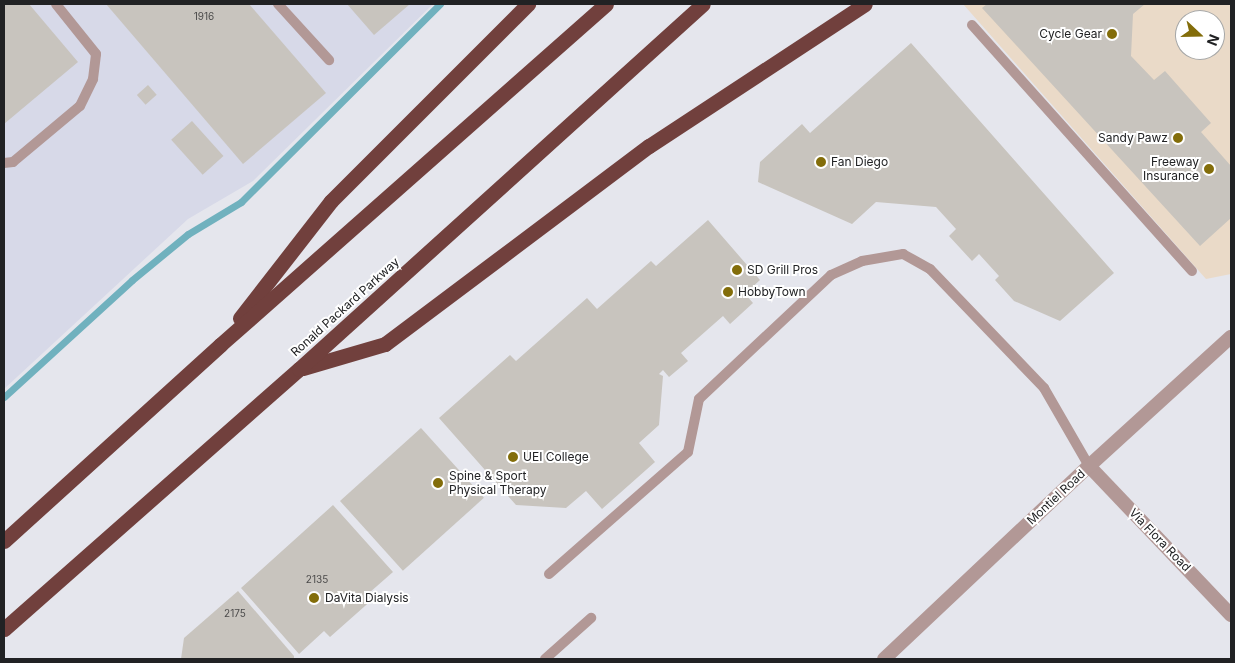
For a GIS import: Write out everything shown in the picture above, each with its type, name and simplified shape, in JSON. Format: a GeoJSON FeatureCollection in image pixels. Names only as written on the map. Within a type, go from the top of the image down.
{"type":"FeatureCollection","features":[{"type":"Feature","properties":{"kind":"highway"},"geometry":{"type":"LineString","coordinates":[[220,345],[331,201],[528,4]]}},
{"type":"Feature","properties":{"kind":"highway"},"geometry":{"type":"LineString","coordinates":[[4,541],[220,345],[606,4]]}},
{"type":"Feature","properties":{"kind":"highway","name":"Ronald Packard Parkway"},"geometry":{"type":"LineString","coordinates":[[4,630],[299,370],[704,4]]}},
{"type":"Feature","properties":{"kind":"highway"},"geometry":{"type":"LineString","coordinates":[[299,370],[385,344],[649,146],[865,4]]}},
{"type":"Feature","properties":{"kind":"street","name":"Montiel Road"},"geometry":{"type":"LineString","coordinates":[[884,659],[1089,466],[1231,337]]}},
{"type":"Feature","properties":{"kind":"street","name":"Via Flora Road"},"geometry":{"type":"LineString","coordinates":[[1089,466],[1231,615]]}},
{"type":"Feature","properties":{"kind":"lane"},"geometry":{"type":"LineString","coordinates":[[4,163],[13,162],[80,106],[93,78],[96,54],[56,4]]}},
{"type":"Feature","properties":{"kind":"lane"},"geometry":{"type":"LineString","coordinates":[[278,4],[329,60]]}},
{"type":"Feature","properties":{"kind":"lane"},"geometry":{"type":"LineString","coordinates":[[972,25],[1192,271]]}},
{"type":"Feature","properties":{"kind":"lane"},"geometry":{"type":"LineString","coordinates":[[549,574],[688,452],[699,399],[831,275],[862,260],[902,254],[930,269],[1044,388],[1089,466]]}},
{"type":"Feature","properties":{"kind":"lane"},"geometry":{"type":"LineString","coordinates":[[546,659],[591,618]]}},
{"type":"Feature","properties":{"kind":"shaded area"},"geometry":{"type":"Polygon","coordinates":[[[4,4],[433,4],[253,181],[188,219],[4,389],[4,4]]]}},
{"type":"Feature","properties":{"kind":"shaded area"},"geometry":{"type":"Polygon","coordinates":[[[963,4],[1231,4],[1231,274],[1206,279],[963,4]]]}},
{"type":"Feature","properties":{"kind":"building"},"geometry":{"type":"Polygon","coordinates":[[[4,4],[29,4],[78,62],[4,124],[4,4]]]}},
{"type":"Feature","properties":{"kind":"building"},"geometry":{"type":"Polygon","coordinates":[[[106,4],[249,4],[326,93],[243,164],[106,4]]]}},
{"type":"Feature","properties":{"kind":"building"},"geometry":{"type":"Polygon","coordinates":[[[347,4],[410,4],[374,35],[347,4]]]}},
{"type":"Feature","properties":{"kind":"building"},"geometry":{"type":"Polygon","coordinates":[[[987,4],[1145,4],[1133,14],[1131,56],[1154,80],[1165,71],[1211,123],[1201,132],[1231,166],[1231,218],[1200,246],[982,8],[987,4]]]}},
{"type":"Feature","properties":{"kind":"building"},"geometry":{"type":"Polygon","coordinates":[[[911,43],[1114,273],[1060,321],[1014,301],[995,280],[999,276],[979,254],[972,261],[949,236],[956,229],[936,207],[876,202],[852,224],[758,182],[760,162],[802,124],[810,133],[911,43]]]}},
{"type":"Feature","properties":{"kind":"building"},"geometry":{"type":"Polygon","coordinates":[[[148,85],[157,95],[146,105],[137,95],[148,85]]]}},
{"type":"Feature","properties":{"kind":"building"},"geometry":{"type":"Polygon","coordinates":[[[192,121],[223,156],[203,175],[171,140],[192,121]]]}},
{"type":"Feature","properties":{"kind":"building"},"geometry":{"type":"Polygon","coordinates":[[[708,220],[760,280],[745,294],[753,303],[730,324],[723,316],[681,353],[688,361],[669,377],[663,370],[659,374],[663,376],[659,425],[639,443],[655,462],[602,509],[586,491],[566,508],[516,505],[439,418],[510,355],[516,361],[587,298],[597,309],[651,261],[656,266],[708,220]]]}},
{"type":"Feature","properties":{"kind":"building"},"geometry":{"type":"Polygon","coordinates":[[[421,428],[484,498],[403,571],[340,501],[421,428]]]}},
{"type":"Feature","properties":{"kind":"building"},"geometry":{"type":"Polygon","coordinates":[[[333,505],[393,572],[369,593],[374,598],[330,637],[324,631],[299,654],[241,588],[333,505]]]}},
{"type":"Feature","properties":{"kind":"building"},"geometry":{"type":"Polygon","coordinates":[[[238,591],[294,656],[294,659],[181,659],[184,638],[238,591]]]}},
{"type":"Feature","properties":{"kind":"waterway"},"geometry":{"type":"LineString","coordinates":[[4,397],[132,280],[188,234],[241,202],[440,4]]}},
{"type":"Feature","properties":{"kind":"place","name":"Cycle Gear"},"geometry":{"type":"Point","coordinates":[1112,34]}},
{"type":"Feature","properties":{"kind":"place","name":"Sandy Pawz"},"geometry":{"type":"Point","coordinates":[1178,138]}},
{"type":"Feature","properties":{"kind":"place","name":"Fan Diego"},"geometry":{"type":"Point","coordinates":[821,162]}},
{"type":"Feature","properties":{"kind":"place","name":"Freeway Insurance"},"geometry":{"type":"Point","coordinates":[1209,169]}},
{"type":"Feature","properties":{"kind":"place","name":"SD Grill Pros"},"geometry":{"type":"Point","coordinates":[737,270]}},
{"type":"Feature","properties":{"kind":"place","name":"HobbyTown"},"geometry":{"type":"Point","coordinates":[728,292]}},
{"type":"Feature","properties":{"kind":"place","name":"UEI College"},"geometry":{"type":"Point","coordinates":[513,457]}},
{"type":"Feature","properties":{"kind":"place","name":"Spine & Sport Physical Therapy"},"geometry":{"type":"Point","coordinates":[438,483]}},
{"type":"Feature","properties":{"kind":"place","name":"DaVita Dialysis"},"geometry":{"type":"Point","coordinates":[314,598]}}]}
